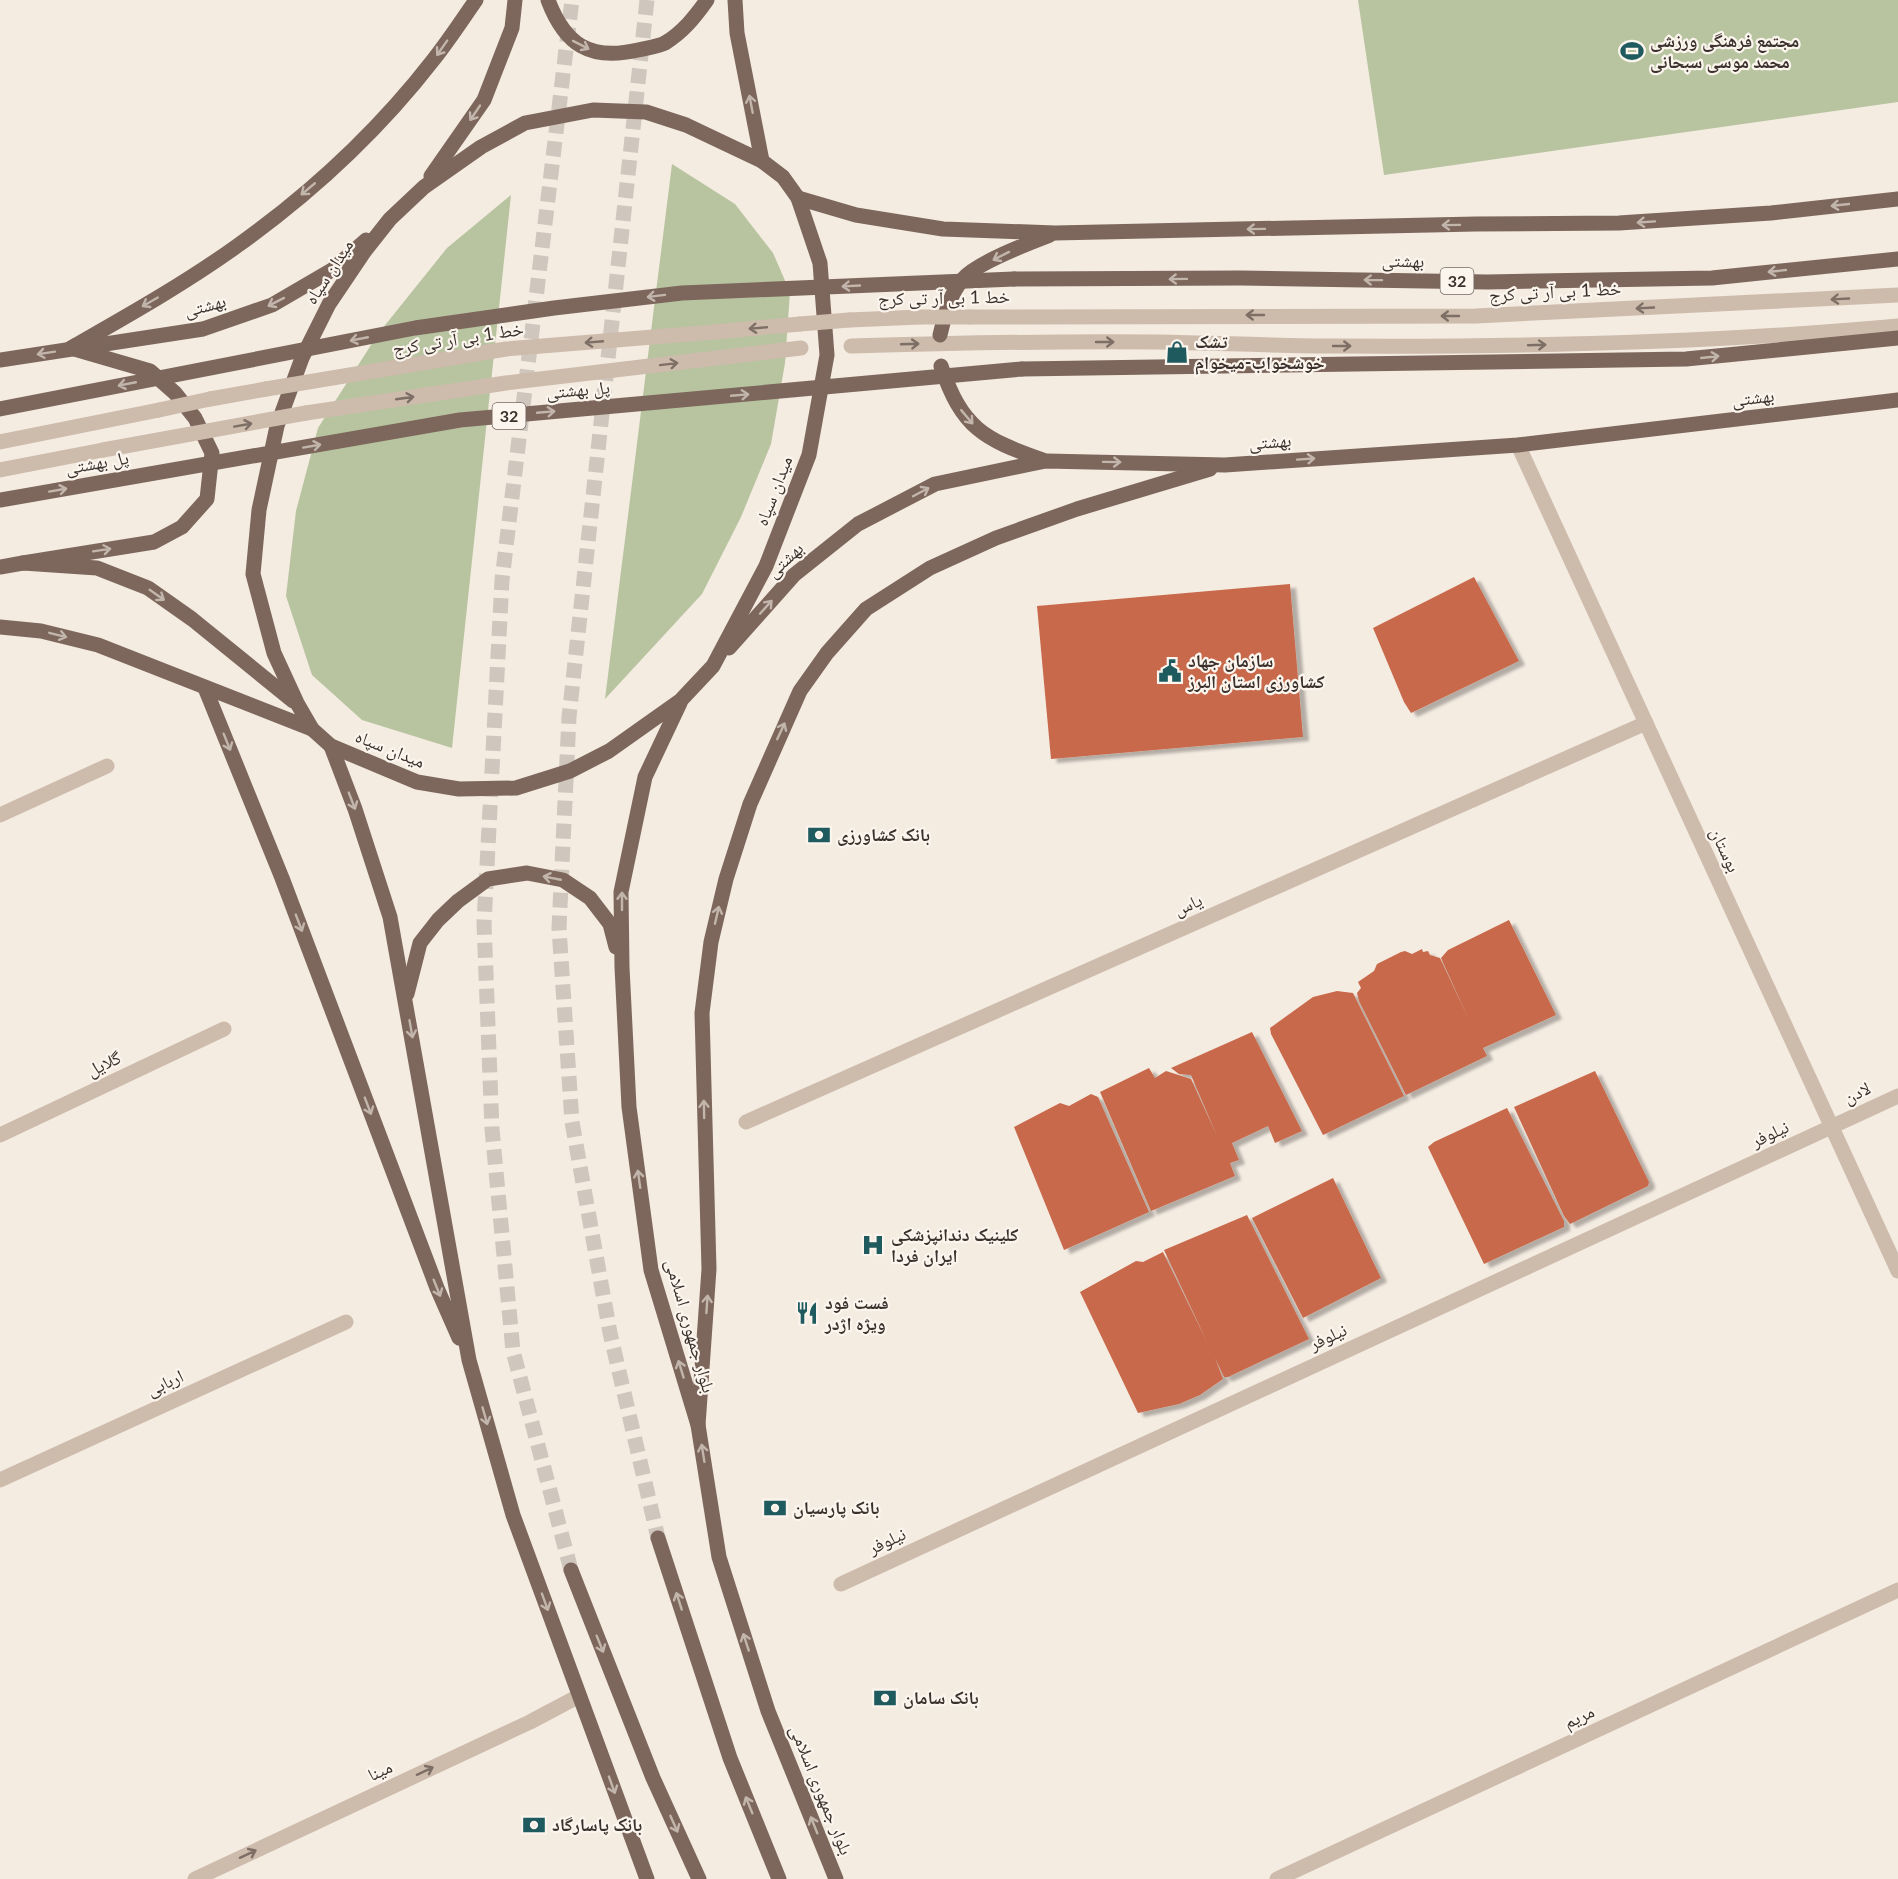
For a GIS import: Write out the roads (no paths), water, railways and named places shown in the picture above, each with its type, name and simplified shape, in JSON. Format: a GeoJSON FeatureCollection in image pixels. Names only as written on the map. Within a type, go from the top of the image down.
{"type":"FeatureCollection","features":[{"type":"Feature","properties":{"kind":"main road"},"geometry":{"type":"LineString","coordinates":[[71,348],[183,283],[238,246],[335,166],[376,127],[434,60],[476,0]]}},
{"type":"Feature","properties":{"kind":"main road"},"geometry":{"type":"LineString","coordinates":[[424,187],[484,100],[512,28],[515,0]]}},
{"type":"Feature","properties":{"kind":"main road"},"geometry":{"type":"LineString","coordinates":[[548,0],[555,19],[573,42],[594,52],[620,54],[663,44],[689,25],[707,0]]}},
{"type":"Feature","properties":{"kind":"main road"},"geometry":{"type":"LineString","coordinates":[[735,0],[737,33],[762,161]]}},
{"type":"Feature","properties":{"kind":"main road","name":"میدان سپاه"},"geometry":{"type":"LineString","coordinates":[[593,110],[646,112],[686,125],[762,161],[783,177],[798,198],[820,263],[827,356],[808,455],[766,566],[712,666],[681,700],[609,751],[570,771],[516,788],[459,789],[417,782],[331,746],[312,729],[274,653],[253,574],[259,510],[277,426],[302,357],[329,304],[364,252],[390,219],[424,187],[481,147],[525,123],[593,110]]}},
{"type":"Feature","properties":{"kind":"main road"},"geometry":{"type":"LineString","coordinates":[[798,198],[856,215],[943,229],[1055,233],[1476,224],[1619,224],[1771,213],[1898,199]]}},
{"type":"Feature","properties":{"kind":"main road","name":"بهشتى"},"geometry":{"type":"LineString","coordinates":[[0,360],[203,329],[272,305],[332,270],[390,219]]}},
{"type":"Feature","properties":{"kind":"main road"},"geometry":{"type":"LineString","coordinates":[[940,335],[948,305],[963,278],[1016,248],[1055,233]]}},
{"type":"Feature","properties":{"kind":"main road","name":"بهشتی"},"geometry":{"type":"LineString","coordinates":[[0,409],[415,328],[682,293],[1014,279],[1242,278],[1487,282],[1712,278],[1898,259]]}},
{"type":"Feature","properties":{"kind":"main road","name":"پل بهشتی"},"geometry":{"type":"LineString","coordinates":[[0,500],[460,420],[1022,369],[1686,359],[1898,338]]}},
{"type":"Feature","properties":{"kind":"main road"},"geometry":{"type":"LineString","coordinates":[[0,567],[154,542],[182,527],[207,499],[212,453],[195,418],[175,393],[150,371],[71,348]]}},
{"type":"Feature","properties":{"kind":"main road"},"geometry":{"type":"LineString","coordinates":[[941,366],[951,395],[968,421],[993,441],[1047,461]]}},
{"type":"Feature","properties":{"kind":"main road","name":"بهشتى"},"geometry":{"type":"LineString","coordinates":[[712,666],[794,576],[858,524],[935,484],[1047,461],[1225,465],[1518,445],[1898,400]]}},
{"type":"Feature","properties":{"kind":"main road"},"geometry":{"type":"LineString","coordinates":[[698,1425],[709,1269],[702,1013],[711,942],[726,879],[750,804],[800,691],[828,653],[866,609],[930,568],[996,538],[1077,509],[1225,465]]}},
{"type":"Feature","properties":{"kind":"main road"},"geometry":{"type":"LineString","coordinates":[[23,563],[97,568],[148,588],[192,619],[297,703]]}},
{"type":"Feature","properties":{"kind":"main road"},"geometry":{"type":"LineString","coordinates":[[0,627],[41,631],[98,645],[312,729]]}},
{"type":"Feature","properties":{"kind":"main road"},"geometry":{"type":"LineString","coordinates":[[205,688],[282,879],[437,1288],[468,1360]]}},
{"type":"Feature","properties":{"kind":"main road","name":"بلوار جمهوری اسلامی"},"geometry":{"type":"LineString","coordinates":[[681,700],[645,777],[621,892],[629,1107],[651,1270],[698,1425],[719,1557],[768,1711],[836,1879]]}},
{"type":"Feature","properties":{"kind":"main road"},"geometry":{"type":"LineString","coordinates":[[331,746],[355,809],[387,907],[468,1360],[513,1515],[646,1879]]}},
{"type":"Feature","properties":{"kind":"main road"},"geometry":{"type":"LineString","coordinates":[[405,999],[420,943],[438,920],[458,901],[488,879],[527,873],[563,880],[590,898],[610,924],[622,967]]}},
{"type":"Feature","properties":{"kind":"main road"},"geometry":{"type":"LineString","coordinates":[[658,1538],[730,1758],[779,1879]]}},
{"type":"Feature","properties":{"kind":"main road"},"geometry":{"type":"LineString","coordinates":[[571,1570],[653,1778],[699,1879]]}},
{"type":"Feature","properties":{"kind":"street","name":"خط 1 بی آر تی کرج"},"geometry":{"type":"LineString","coordinates":[[0,442],[266,389],[506,349],[880,318],[1476,316],[1898,295]]}},
{"type":"Feature","properties":{"kind":"street"},"geometry":{"type":"LineString","coordinates":[[851,346],[975,342],[1156,342],[1340,346],[1534,345],[1709,339],[1898,326]]}},
{"type":"Feature","properties":{"kind":"street"},"geometry":{"type":"LineString","coordinates":[[0,470],[338,408],[506,383],[801,348]]}},
{"type":"Feature","properties":{"kind":"street","name":"بوستان"},"geometry":{"type":"LineString","coordinates":[[1518,445],[1898,1271]]}},
{"type":"Feature","properties":{"kind":"street","name":"یاس"},"geometry":{"type":"LineString","coordinates":[[746,1122],[1646,723]]}},
{"type":"Feature","properties":{"kind":"street"},"geometry":{"type":"LineString","coordinates":[[0,815],[107,766]]}},
{"type":"Feature","properties":{"kind":"street","name":"گلایل"},"geometry":{"type":"LineString","coordinates":[[0,1135],[224,1029]]}},
{"type":"Feature","properties":{"kind":"street","name":"لادن"},"geometry":{"type":"LineString","coordinates":[[1832,1126],[1898,1096]]}},
{"type":"Feature","properties":{"kind":"street","name":"نیلوفر"},"geometry":{"type":"LineString","coordinates":[[841,1584],[1832,1126]]}},
{"type":"Feature","properties":{"kind":"street","name":"اربابی"},"geometry":{"type":"LineString","coordinates":[[0,1480],[346,1322]]}},
{"type":"Feature","properties":{"kind":"street","name":"مریم"},"geometry":{"type":"LineString","coordinates":[[1277,1879],[1898,1590]]}},
{"type":"Feature","properties":{"kind":"street","name":"مینا"},"geometry":{"type":"LineString","coordinates":[[195,1879],[530,1722],[579,1696]]}},
{"type":"Feature","properties":{"kind":"tunnel"},"geometry":{"type":"LineString","coordinates":[[571,1570],[513,1351],[492,1129],[484,923],[502,580],[572,0]]}},
{"type":"Feature","properties":{"kind":"tunnel"},"geometry":{"type":"LineString","coordinates":[[647,0],[569,717],[559,928],[572,1122],[610,1333],[658,1538]]}},
{"type":"Feature","properties":{"kind":"place","name":"مجتمع فرهنگی ورزشی محمد موسی سبحانی"},"geometry":{"type":"Point","coordinates":[1632,51]}},
{"type":"Feature","properties":{"kind":"place","name":"تشک خوشخواب-میخوام"},"geometry":{"type":"Point","coordinates":[1177,352]}},
{"type":"Feature","properties":{"kind":"place","name":"سازمان جهاد کشاورزی استان البرز"},"geometry":{"type":"Point","coordinates":[1170,671]}},
{"type":"Feature","properties":{"kind":"place","name":"بانک کشاورزی"},"geometry":{"type":"Point","coordinates":[819,835]}},
{"type":"Feature","properties":{"kind":"place","name":"کلینیک دندانپزشکی ایران فردا"},"geometry":{"type":"Point","coordinates":[873,1245]}},
{"type":"Feature","properties":{"kind":"place","name":"فست فود ویژه اژدر"},"geometry":{"type":"Point","coordinates":[807,1313]}},
{"type":"Feature","properties":{"kind":"place","name":"بانک پارسیان"},"geometry":{"type":"Point","coordinates":[775,1508]}},
{"type":"Feature","properties":{"kind":"place","name":"بانک سامان"},"geometry":{"type":"Point","coordinates":[885,1698]}},
{"type":"Feature","properties":{"kind":"place","name":"بانک پاسارگاد"},"geometry":{"type":"Point","coordinates":[534,1825]}}]}
